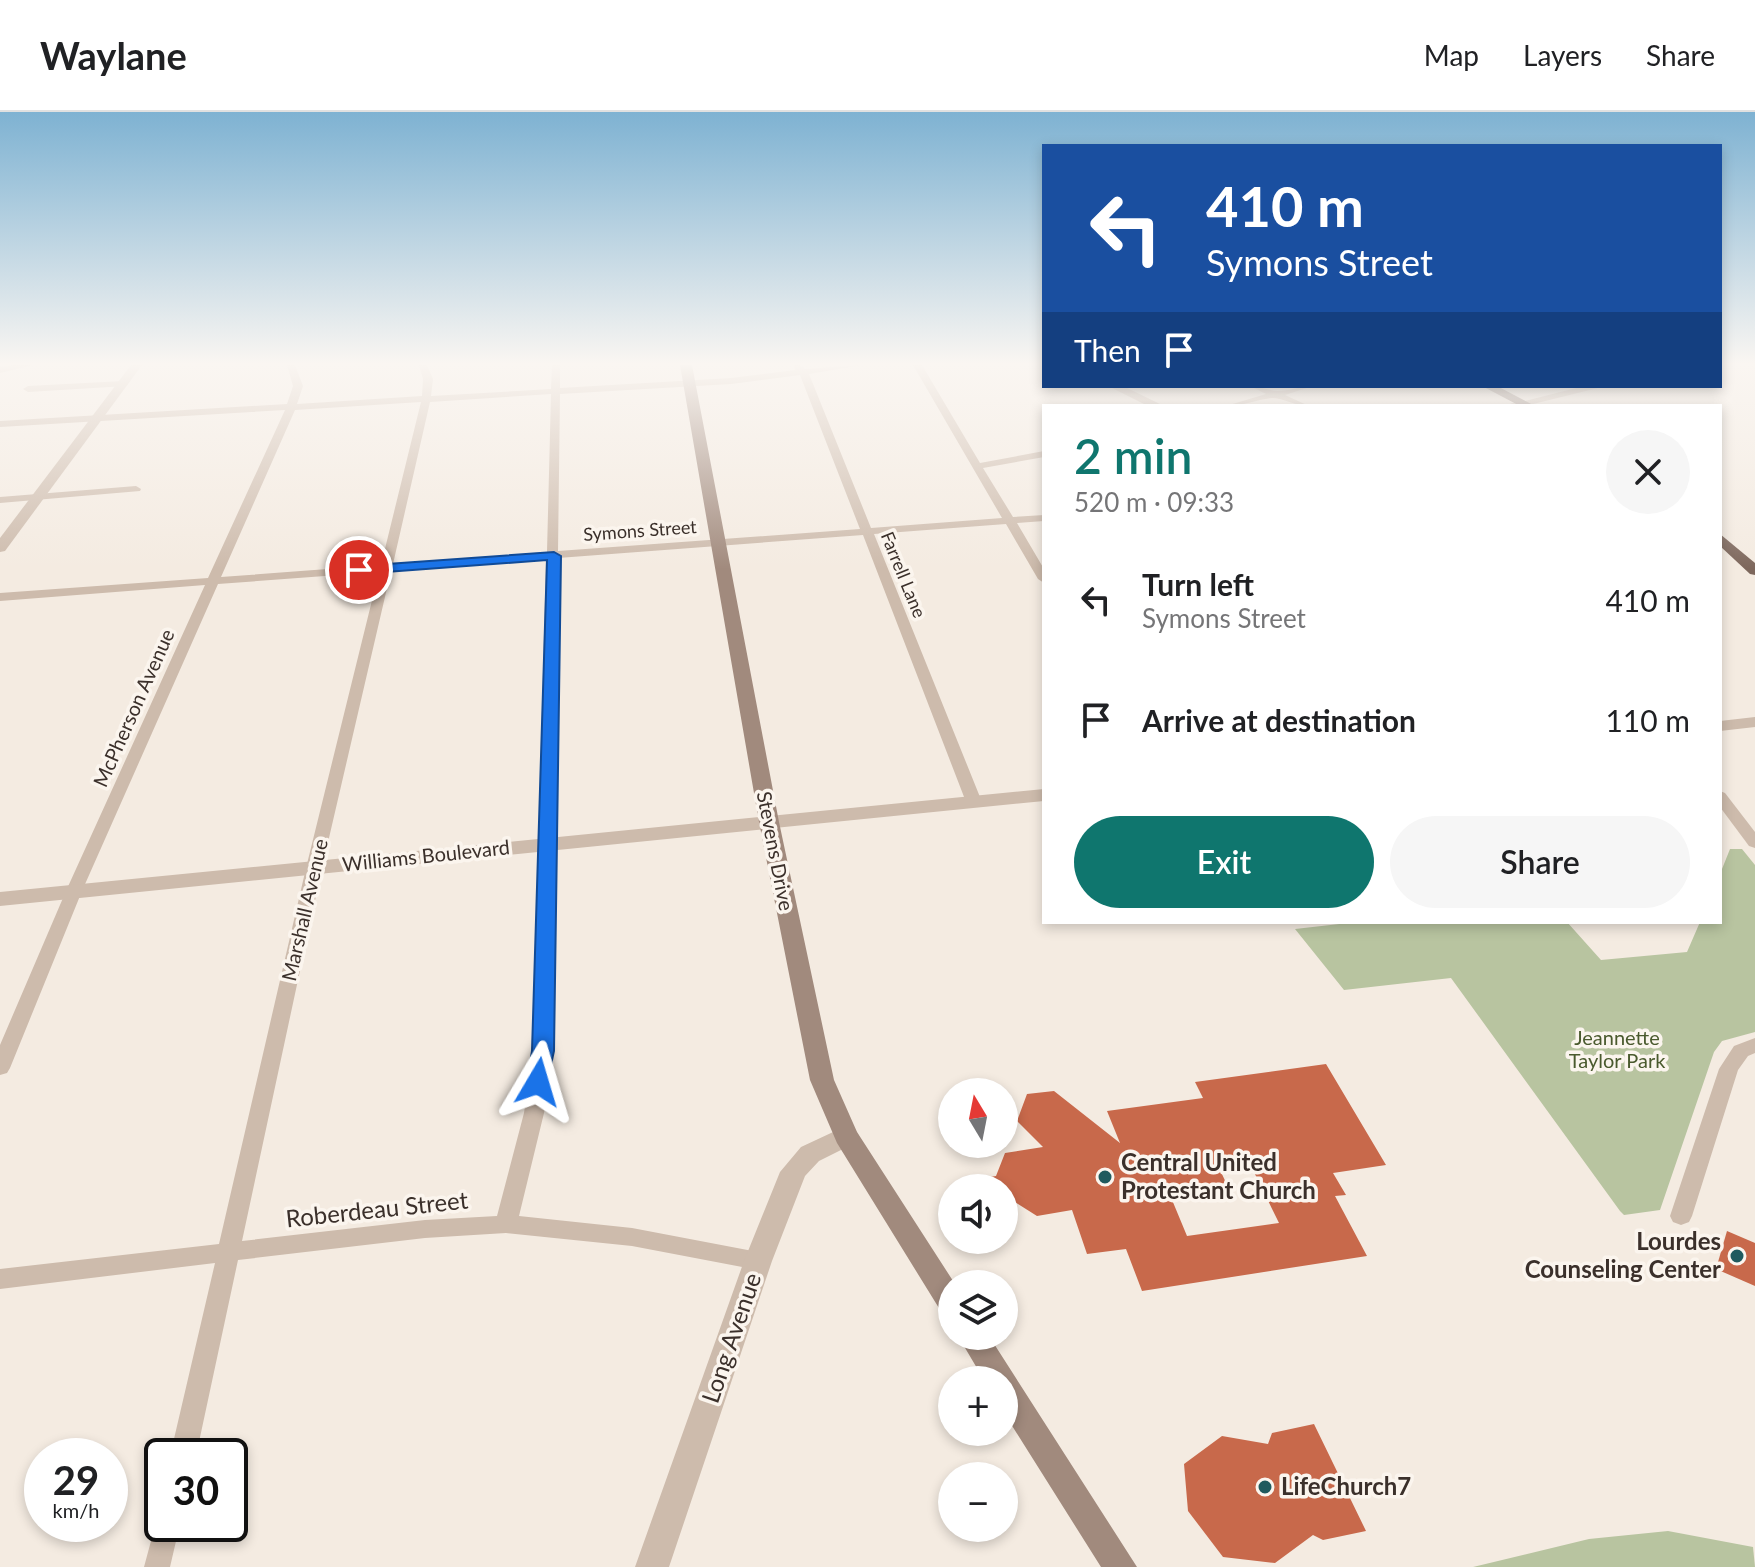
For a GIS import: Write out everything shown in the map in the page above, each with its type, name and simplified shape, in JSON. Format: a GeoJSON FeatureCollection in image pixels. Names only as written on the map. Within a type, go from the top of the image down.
{"type":"FeatureCollection","features":[{"type":"Feature","properties":{"kind":"main road","name":"Stevens Drive"},"geometry":{"type":"LineString","coordinates":[[698,433],[769,822],[817,1060],[828,1099],[846,1136],[938,1282]]}},
{"type":"Feature","properties":{"kind":"main road"},"geometry":{"type":"LineString","coordinates":[[1722,540],[1755,571]]}},
{"type":"Feature","properties":{"kind":"main road"},"geometry":{"type":"LineString","coordinates":[[1018,1408],[1120,1567]]}},
{"type":"Feature","properties":{"kind":"street"},"geometry":{"type":"LineString","coordinates":[[0,548],[86,433]]}},
{"type":"Feature","properties":{"kind":"street","name":"McPherson Avenue"},"geometry":{"type":"LineString","coordinates":[[1,1061],[279,433]]}},
{"type":"Feature","properties":{"kind":"street","name":"Marshall Avenue"},"geometry":{"type":"LineString","coordinates":[[187,1438],[314,868],[418,433]]}},
{"type":"Feature","properties":{"kind":"street"},"geometry":{"type":"LineString","coordinates":[[506,1224],[534,1113],[543,1051],[556,433]]}},
{"type":"Feature","properties":{"kind":"street","name":"Farrell Lane"},"geometry":{"type":"LineString","coordinates":[[826,433],[974,802]]}},
{"type":"Feature","properties":{"kind":"street"},"geometry":{"type":"LineString","coordinates":[[958,433],[1042,576]]}},
{"type":"Feature","properties":{"kind":"street"},"geometry":{"type":"LineString","coordinates":[[978,466],[1042,454]]}},
{"type":"Feature","properties":{"kind":"street"},"geometry":{"type":"LineString","coordinates":[[0,500],[136,489]]}},
{"type":"Feature","properties":{"kind":"street","name":"Symons Street"},"geometry":{"type":"LineString","coordinates":[[0,597],[1042,518]]}},
{"type":"Feature","properties":{"kind":"street"},"geometry":{"type":"LineString","coordinates":[[1722,726],[1755,722]]}},
{"type":"Feature","properties":{"kind":"street","name":"Williams Boulevard"},"geometry":{"type":"LineString","coordinates":[[0,899],[1042,795]]}},
{"type":"Feature","properties":{"kind":"street"},"geometry":{"type":"LineString","coordinates":[[1722,799],[1755,843]]}},
{"type":"Feature","properties":{"kind":"street"},"geometry":{"type":"LineString","coordinates":[[1681,1216],[1729,1069],[1741,1051],[1755,1045]]}},
{"type":"Feature","properties":{"kind":"street","name":"Long Avenue"},"geometry":{"type":"LineString","coordinates":[[652,1567],[758,1261],[799,1161],[814,1149],[846,1136]]}},
{"type":"Feature","properties":{"kind":"street","name":"Roberdeau Street"},"geometry":{"type":"LineString","coordinates":[[0,1279],[425,1229],[506,1224],[632,1237],[758,1261]]}},
{"type":"Feature","properties":{"kind":"street"},"geometry":{"type":"LineString","coordinates":[[157,1567],[163,1542]]}},
{"type":"Feature","properties":{"kind":"green space","name":"Jeannette Taylor Park"},"geometry":{"type":"Polygon","coordinates":[[[1730,849],[1742,849],[1755,865],[1755,1032],[1722,1041],[1714,1052],[1660,1210],[1624,1215],[1620,1211],[1451,978],[1344,990],[1295,929],[1339,924],[1569,924],[1601,960],[1687,952],[1699,924],[1722,924],[1722,869],[1730,849]]]}},
{"type":"Feature","properties":{"kind":"green space"},"geometry":{"type":"Polygon","coordinates":[[[1668,1531],[1753,1547],[1755,1567],[1473,1567],[1589,1539],[1668,1531]]]}},
{"type":"Feature","properties":{"kind":"building","name":"Central United Protestant Church"},"geometry":{"type":"Polygon","coordinates":[[[1326,1064],[1386,1165],[1333,1173],[1346,1195],[1335,1196],[1367,1256],[1142,1291],[1126,1249],[1087,1254],[1072,1210],[1037,1216],[1018,1204],[1018,1174],[997,1174],[1003,1158],[1018,1158],[1018,1151],[1043,1147],[1018,1122],[1027,1094],[1054,1091],[1120,1143],[1107,1111],[1203,1098],[1195,1082],[1326,1064]],[[1252,1168],[1221,1172],[1228,1187],[1170,1195],[1187,1236],[1279,1223],[1252,1168]]]}},
{"type":"Feature","properties":{"kind":"building","name":"Lourdes Counseling Center"},"geometry":{"type":"Polygon","coordinates":[[[1727,1231],[1755,1243],[1755,1286],[1716,1269],[1727,1231]]]}},
{"type":"Feature","properties":{"kind":"building","name":"LifeChurch7"},"geometry":{"type":"Polygon","coordinates":[[[1314,1424],[1366,1531],[1323,1540],[1313,1535],[1275,1563],[1223,1557],[1188,1511],[1184,1464],[1222,1436],[1268,1444],[1272,1433],[1314,1424]]]}},
{"type":"Feature","properties":{"kind":"place","name":"Central United Protestant Church"},"geometry":{"type":"Point","coordinates":[1105,1177]}},
{"type":"Feature","properties":{"kind":"place","name":"Lourdes Counseling Center"},"geometry":{"type":"Point","coordinates":[1737,1256]}},
{"type":"Feature","properties":{"kind":"place","name":"LifeChurch7"},"geometry":{"type":"Point","coordinates":[1265,1487]}},
{"type":"Feature","properties":{"kind":"route"},"geometry":{"type":"LineString","coordinates":[[359,570],[554,556],[543,1051],[538,1082]]}}]}
